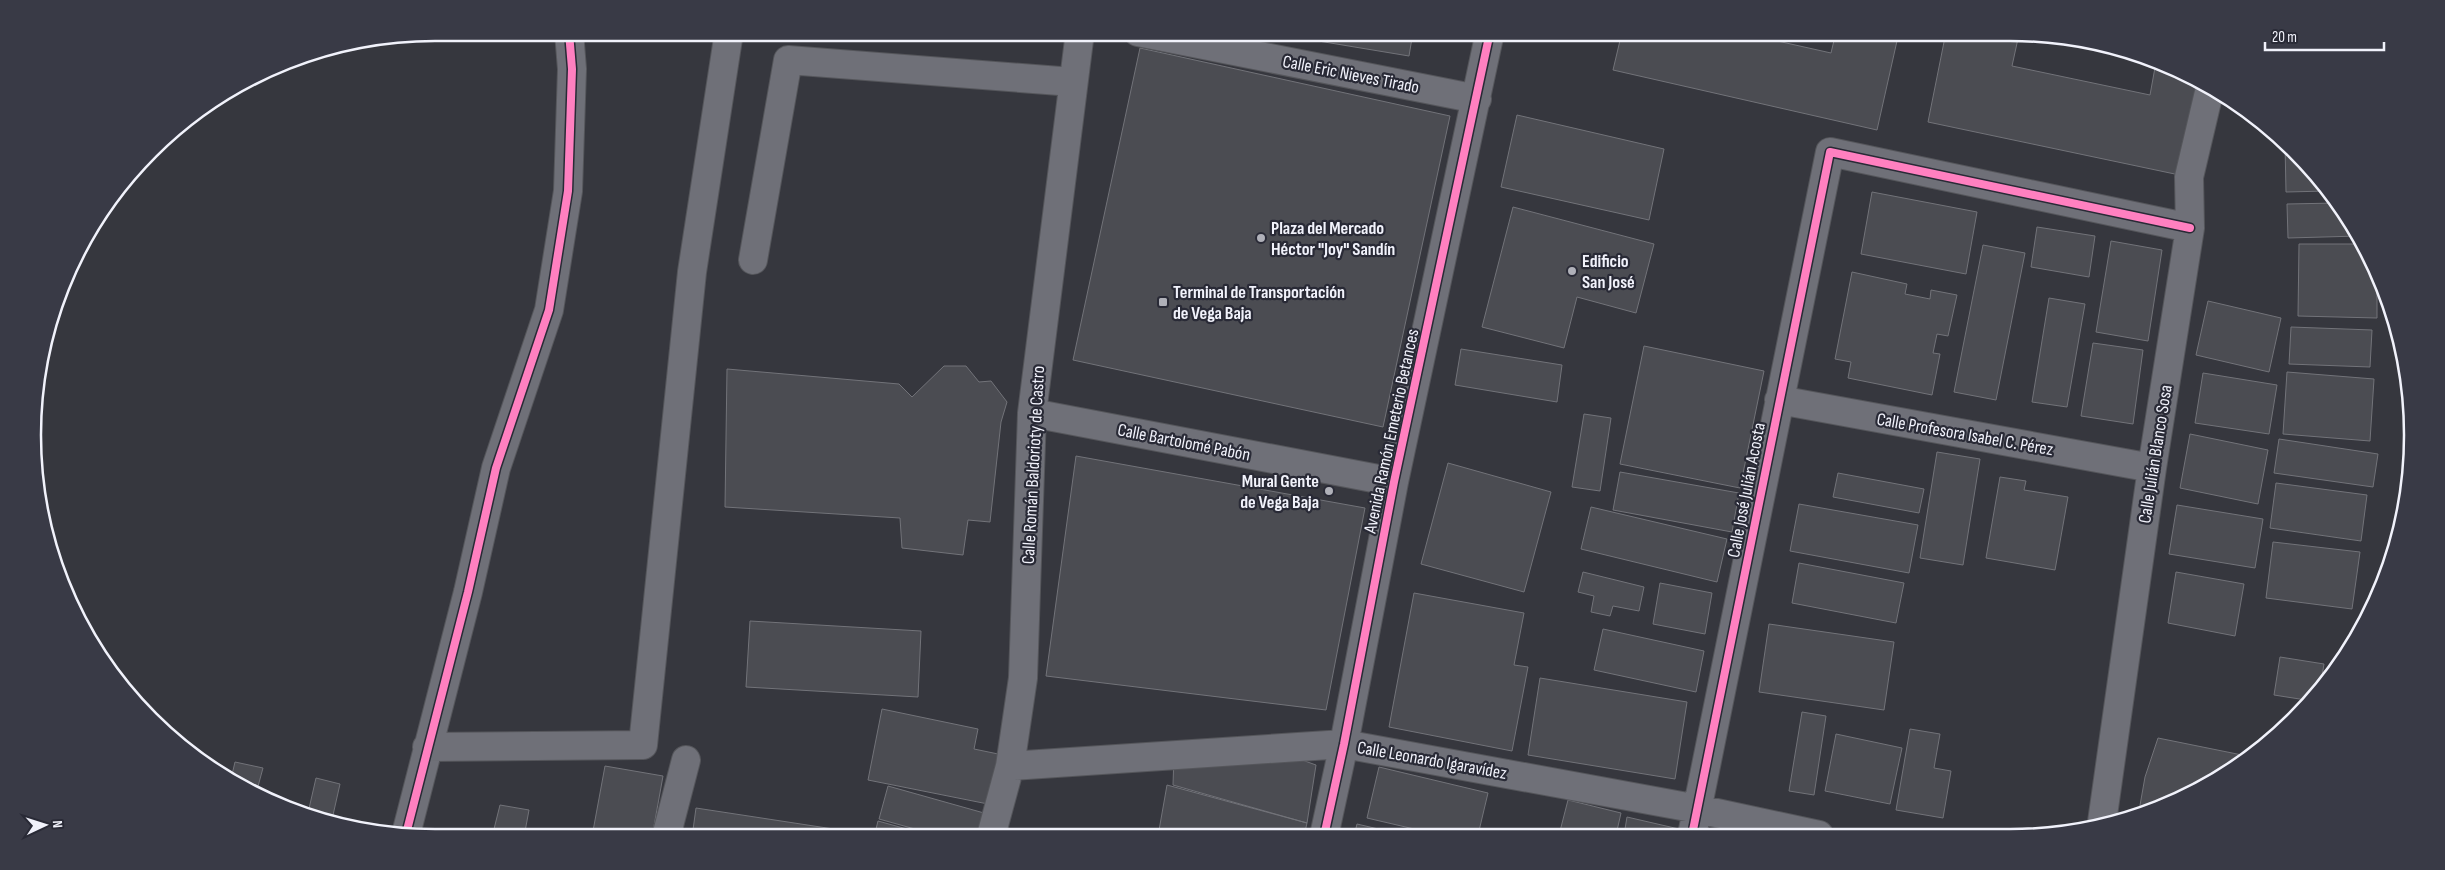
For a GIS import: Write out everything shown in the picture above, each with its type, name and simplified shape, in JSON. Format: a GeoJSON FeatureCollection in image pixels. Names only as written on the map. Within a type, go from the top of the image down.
{"type":"FeatureCollection","features":[{"type":"Feature","properties":{"kind":"street"},"geometry":{"type":"LineString","coordinates":[[407,828],[426,747],[468,592],[496,468],[549,310],[568,191],[572,69],[570,41]]}},
{"type":"Feature","properties":{"kind":"street"},"geometry":{"type":"LineString","coordinates":[[426,747],[643,745],[692,272],[728,41]]}},
{"type":"Feature","properties":{"kind":"street","name":"Calle Román Baldorioty de Castro"},"geometry":{"type":"LineString","coordinates":[[994,829],[1010,766],[1023,678],[1032,412],[1079,41]]}},
{"type":"Feature","properties":{"kind":"street","name":"Calle Eric Nieves Tirado"},"geometry":{"type":"LineString","coordinates":[[1184,41],[1477,99]]}},
{"type":"Feature","properties":{"kind":"street","name":"Avenida Ramón Emeterio Betances"},"geometry":{"type":"LineString","coordinates":[[1326,829],[1344,744],[1394,482],[1488,41]]}},
{"type":"Feature","properties":{"kind":"street"},"geometry":{"type":"LineString","coordinates":[[753,260],[788,60],[1073,82]]}},
{"type":"Feature","properties":{"kind":"street","name":"Calle Julián Blanco Sosa"},"geometry":{"type":"LineString","coordinates":[[2103,817],[2152,468],[2190,228],[2190,177],[2208,95]]}},
{"type":"Feature","properties":{"kind":"street","name":"Calle José Julián Acosta"},"geometry":{"type":"LineString","coordinates":[[1695,822],[1830,152],[2190,228]]}},
{"type":"Feature","properties":{"kind":"street","name":"Calle Profesora Isabel C. Pérez"},"geometry":{"type":"LineString","coordinates":[[1779,400],[2152,468]]}},
{"type":"Feature","properties":{"kind":"street","name":"Calle Bartolomé Pabón"},"geometry":{"type":"LineString","coordinates":[[1032,412],[1394,482]]}},
{"type":"Feature","properties":{"kind":"street","name":"Calle Leonardo Igaravídez"},"geometry":{"type":"LineString","coordinates":[[1010,766],[1344,744],[1695,822],[1767,829]]}},
{"type":"Feature","properties":{"kind":"street"},"geometry":{"type":"LineString","coordinates":[[668,829],[686,760]]}},
{"type":"Feature","properties":{"kind":"building"},"geometry":{"type":"Polygon","coordinates":[[[1318,41],[1412,41],[1409,56],[1318,41]]]}},
{"type":"Feature","properties":{"kind":"building"},"geometry":{"type":"Polygon","coordinates":[[[1620,41],[1777,41],[1831,53],[1834,41],[1897,41],[1877,130],[1613,70],[1620,41]]]}},
{"type":"Feature","properties":{"kind":"building"},"geometry":{"type":"Polygon","coordinates":[[[1944,41],[2017,41],[2012,66],[2150,95],[2155,69],[2207,94],[2189,177],[1928,122],[1944,41]]]}},
{"type":"Feature","properties":{"kind":"building","name":"Plaza del Mercado Héctor \"Joy\" Sandín"},"geometry":{"type":"Polygon","coordinates":[[[1140,48],[1450,116],[1383,427],[1073,360],[1140,48]]]}},
{"type":"Feature","properties":{"kind":"building"},"geometry":{"type":"Polygon","coordinates":[[[1517,115],[1664,149],[1649,220],[1501,187],[1517,115]]]}},
{"type":"Feature","properties":{"kind":"building"},"geometry":{"type":"Polygon","coordinates":[[[2285,154],[2319,191],[2286,192],[2285,154]]]}},
{"type":"Feature","properties":{"kind":"building"},"geometry":{"type":"Polygon","coordinates":[[[1872,192],[1977,212],[1966,274],[1861,254],[1872,192]]]}},
{"type":"Feature","properties":{"kind":"building"},"geometry":{"type":"Polygon","coordinates":[[[2328,203],[2350,236],[2288,238],[2287,204],[2328,203]]]}},
{"type":"Feature","properties":{"kind":"building","name":"Edificio San José"},"geometry":{"type":"Polygon","coordinates":[[[1513,207],[1654,244],[1636,313],[1577,297],[1564,348],[1482,327],[1513,207]]]}},
{"type":"Feature","properties":{"kind":"building"},"geometry":{"type":"Polygon","coordinates":[[[2037,227],[2095,236],[2089,277],[2031,267],[2037,227]]]}},
{"type":"Feature","properties":{"kind":"building"},"geometry":{"type":"Polygon","coordinates":[[[2111,241],[2162,250],[2148,341],[2096,332],[2111,241]]]}},
{"type":"Feature","properties":{"kind":"building"},"geometry":{"type":"Polygon","coordinates":[[[2299,244],[2354,244],[2377,292],[2377,318],[2298,316],[2299,244]]]}},
{"type":"Feature","properties":{"kind":"building"},"geometry":{"type":"Polygon","coordinates":[[[1983,245],[2025,253],[1996,400],[1954,392],[1983,245]]]}},
{"type":"Feature","properties":{"kind":"building"},"geometry":{"type":"Polygon","coordinates":[[[1852,272],[1907,284],[1905,294],[1930,299],[1931,290],[1957,295],[1948,336],[1937,334],[1933,353],[1940,354],[1932,395],[1848,378],[1851,362],[1835,359],[1852,272]]]}},
{"type":"Feature","properties":{"kind":"building"},"geometry":{"type":"Polygon","coordinates":[[[2049,298],[2085,304],[2067,407],[2032,402],[2049,298]]]}},
{"type":"Feature","properties":{"kind":"building"},"geometry":{"type":"Polygon","coordinates":[[[2208,301],[2281,318],[2269,372],[2196,355],[2208,301]]]}},
{"type":"Feature","properties":{"kind":"building"},"geometry":{"type":"Polygon","coordinates":[[[2291,327],[2372,330],[2370,367],[2289,364],[2291,327]]]}},
{"type":"Feature","properties":{"kind":"building"},"geometry":{"type":"Polygon","coordinates":[[[2093,343],[2143,350],[2133,424],[2081,416],[2093,343]]]}},
{"type":"Feature","properties":{"kind":"building"},"geometry":{"type":"Polygon","coordinates":[[[1644,346],[1764,371],[1740,488],[1620,464],[1644,346]]]}},
{"type":"Feature","properties":{"kind":"building"},"geometry":{"type":"Polygon","coordinates":[[[1461,349],[1562,365],[1557,402],[1455,385],[1461,349]]]}},
{"type":"Feature","properties":{"kind":"building"},"geometry":{"type":"Polygon","coordinates":[[[944,366],[966,366],[979,382],[991,381],[1007,402],[1001,422],[990,522],[968,520],[963,555],[902,548],[900,518],[725,507],[727,369],[899,384],[912,397],[944,366]]]}},
{"type":"Feature","properties":{"kind":"building"},"geometry":{"type":"Polygon","coordinates":[[[2287,372],[2374,379],[2370,441],[2283,434],[2287,372]]]}},
{"type":"Feature","properties":{"kind":"building"},"geometry":{"type":"Polygon","coordinates":[[[2203,373],[2277,385],[2269,434],[2195,423],[2203,373]]]}},
{"type":"Feature","properties":{"kind":"building"},"geometry":{"type":"Polygon","coordinates":[[[1584,414],[1611,418],[1600,491],[1572,487],[1584,414]]]}},
{"type":"Feature","properties":{"kind":"building"},"geometry":{"type":"Polygon","coordinates":[[[2190,434],[2268,450],[2258,504],[2180,488],[2190,434]]]}},
{"type":"Feature","properties":{"kind":"building"},"geometry":{"type":"Polygon","coordinates":[[[2279,439],[2378,454],[2373,487],[2274,473],[2279,439]]]}},
{"type":"Feature","properties":{"kind":"building"},"geometry":{"type":"Polygon","coordinates":[[[1937,452],[1980,459],[1963,565],[1920,558],[1937,452]]]}},
{"type":"Feature","properties":{"kind":"building"},"geometry":{"type":"Polygon","coordinates":[[[1076,456],[1365,508],[1326,710],[1046,676],[1076,456]]]}},
{"type":"Feature","properties":{"kind":"building"},"geometry":{"type":"Polygon","coordinates":[[[1448,463],[1551,492],[1524,592],[1421,564],[1448,463]]]}},
{"type":"Feature","properties":{"kind":"building"},"geometry":{"type":"Polygon","coordinates":[[[1620,472],[1739,493],[1732,532],[1613,510],[1620,472]]]}},
{"type":"Feature","properties":{"kind":"building"},"geometry":{"type":"Polygon","coordinates":[[[1838,473],[1924,489],[1919,513],[1833,497],[1838,473]]]}},
{"type":"Feature","properties":{"kind":"building"},"geometry":{"type":"Polygon","coordinates":[[[2000,477],[2026,481],[2024,490],[2068,497],[2055,570],[1986,558],[2000,477]]]}},
{"type":"Feature","properties":{"kind":"building"},"geometry":{"type":"Polygon","coordinates":[[[2276,483],[2367,495],[2361,541],[2270,528],[2276,483]]]}},
{"type":"Feature","properties":{"kind":"building"},"geometry":{"type":"Polygon","coordinates":[[[1799,504],[1918,525],[1909,573],[1790,551],[1799,504]]]}},
{"type":"Feature","properties":{"kind":"building"},"geometry":{"type":"Polygon","coordinates":[[[2177,505],[2263,519],[2255,568],[2169,554],[2177,505]]]}},
{"type":"Feature","properties":{"kind":"building"},"geometry":{"type":"Polygon","coordinates":[[[1591,507],[1727,539],[1717,582],[1581,549],[1591,507]]]}},
{"type":"Feature","properties":{"kind":"building"},"geometry":{"type":"Polygon","coordinates":[[[2273,542],[2360,552],[2352,609],[2266,598],[2273,542]]]}},
{"type":"Feature","properties":{"kind":"building"},"geometry":{"type":"Polygon","coordinates":[[[1799,563],[1904,583],[1896,623],[1792,603],[1799,563]]]}},
{"type":"Feature","properties":{"kind":"building"},"geometry":{"type":"Polygon","coordinates":[[[1583,572],[1644,587],[1639,611],[1613,606],[1610,616],[1591,612],[1594,596],[1578,592],[1583,572]]]}},
{"type":"Feature","properties":{"kind":"building"},"geometry":{"type":"Polygon","coordinates":[[[2176,572],[2244,584],[2235,636],[2168,623],[2176,572]]]}},
{"type":"Feature","properties":{"kind":"building"},"geometry":{"type":"Polygon","coordinates":[[[1660,583],[1712,593],[1705,634],[1653,624],[1660,583]]]}},
{"type":"Feature","properties":{"kind":"building"},"geometry":{"type":"Polygon","coordinates":[[[1414,593],[1524,613],[1514,665],[1528,667],[1512,751],[1389,727],[1414,593]]]}},
{"type":"Feature","properties":{"kind":"building"},"geometry":{"type":"Polygon","coordinates":[[[750,621],[921,631],[918,697],[746,687],[750,621]]]}},
{"type":"Feature","properties":{"kind":"building"},"geometry":{"type":"Polygon","coordinates":[[[1769,624],[1894,642],[1884,710],[1759,692],[1769,624]]]}},
{"type":"Feature","properties":{"kind":"building"},"geometry":{"type":"Polygon","coordinates":[[[1603,629],[1704,651],[1696,692],[1594,670],[1603,629]]]}},
{"type":"Feature","properties":{"kind":"building"},"geometry":{"type":"Polygon","coordinates":[[[2280,657],[2324,664],[2322,675],[2302,699],[2274,695],[2280,657]]]}},
{"type":"Feature","properties":{"kind":"building"},"geometry":{"type":"Polygon","coordinates":[[[1540,678],[1687,702],[1675,779],[1528,755],[1540,678]]]}},
{"type":"Feature","properties":{"kind":"building"},"geometry":{"type":"Polygon","coordinates":[[[882,709],[978,729],[974,749],[1003,755],[993,805],[868,780],[882,709]]]}},
{"type":"Feature","properties":{"kind":"building"},"geometry":{"type":"Polygon","coordinates":[[[1802,712],[1826,716],[1814,795],[1789,791],[1802,712]]]}},
{"type":"Feature","properties":{"kind":"building"},"geometry":{"type":"Polygon","coordinates":[[[1910,729],[1940,734],[1934,768],[1951,771],[1943,818],[1896,810],[1910,729]]]}},
{"type":"Feature","properties":{"kind":"building"},"geometry":{"type":"Polygon","coordinates":[[[1836,734],[1902,748],[1890,804],[1825,791],[1836,734]]]}},
{"type":"Feature","properties":{"kind":"building"},"geometry":{"type":"Polygon","coordinates":[[[2158,738],[2240,754],[2207,776],[2161,799],[2140,807],[2145,777],[2158,738]]]}},
{"type":"Feature","properties":{"kind":"building"},"geometry":{"type":"Polygon","coordinates":[[[1274,750],[1316,765],[1307,823],[1173,785],[1174,755],[1274,750]]]}},
{"type":"Feature","properties":{"kind":"building"},"geometry":{"type":"Polygon","coordinates":[[[235,762],[263,768],[258,786],[233,773],[235,762]]]}},
{"type":"Feature","properties":{"kind":"building"},"geometry":{"type":"Polygon","coordinates":[[[605,766],[663,776],[653,829],[593,829],[605,766]]]}},
{"type":"Feature","properties":{"kind":"building"},"geometry":{"type":"Polygon","coordinates":[[[1379,767],[1488,793],[1479,829],[1414,829],[1367,818],[1379,767]]]}},
{"type":"Feature","properties":{"kind":"building"},"geometry":{"type":"Polygon","coordinates":[[[316,778],[340,784],[333,815],[309,808],[316,778]]]}},
{"type":"Feature","properties":{"kind":"building"},"geometry":{"type":"Polygon","coordinates":[[[1167,785],[1307,823],[1306,829],[1159,829],[1167,785]]]}},
{"type":"Feature","properties":{"kind":"building"},"geometry":{"type":"Polygon","coordinates":[[[888,786],[984,813],[979,829],[915,829],[879,819],[888,786]]]}},
{"type":"Feature","properties":{"kind":"building"},"geometry":{"type":"Polygon","coordinates":[[[1568,800],[1621,813],[1617,829],[1561,829],[1568,800]]]}},
{"type":"Feature","properties":{"kind":"building"},"geometry":{"type":"Polygon","coordinates":[[[500,805],[529,810],[525,829],[494,829],[500,805]]]}},
{"type":"Feature","properties":{"kind":"building"},"geometry":{"type":"Polygon","coordinates":[[[696,808],[833,829],[693,829],[696,808]]]}},
{"type":"Feature","properties":{"kind":"building"},"geometry":{"type":"Polygon","coordinates":[[[1627,817],[1679,829],[1625,829],[1627,817]]]}},
{"type":"Feature","properties":{"kind":"building"},"geometry":{"type":"Polygon","coordinates":[[[878,821],[907,829],[876,829],[878,821]]]}},
{"type":"Feature","properties":{"kind":"building"},"geometry":{"type":"Polygon","coordinates":[[[1357,824],[1378,829],[1356,829],[1357,824]]]}},
{"type":"Feature","properties":{"kind":"cycle path"},"geometry":{"type":"LineString","coordinates":[[408,828],[468,592],[496,468],[549,310],[568,191],[572,69],[570,41]]}},
{"type":"Feature","properties":{"kind":"cycle path"},"geometry":{"type":"LineString","coordinates":[[1326,829],[1344,744],[1394,482],[1488,41]]}},
{"type":"Feature","properties":{"kind":"cycle path"},"geometry":{"type":"LineString","coordinates":[[1693,829],[1830,152],[2190,228]]}},
{"type":"Feature","properties":{"kind":"place","name":"Plaza del Mercado Héctor \"Joy\" Sandín"},"geometry":{"type":"Point","coordinates":[1261,238]}},
{"type":"Feature","properties":{"kind":"place","name":"Edificio San José"},"geometry":{"type":"Point","coordinates":[1572,271]}},
{"type":"Feature","properties":{"kind":"place","name":"Terminal de Transportación de Vega Baja"},"geometry":{"type":"Point","coordinates":[1163,302]}},
{"type":"Feature","properties":{"kind":"place","name":"Mural Gente de Vega Baja"},"geometry":{"type":"Point","coordinates":[1329,491]}}]}
